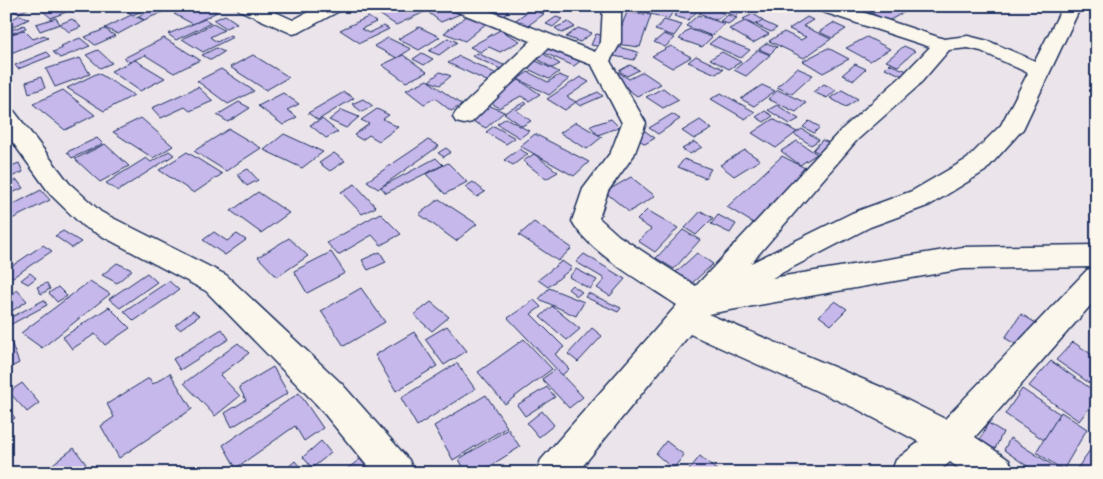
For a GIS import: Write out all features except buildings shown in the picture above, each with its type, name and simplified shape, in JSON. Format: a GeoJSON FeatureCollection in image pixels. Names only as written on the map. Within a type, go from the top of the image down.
{"type":"FeatureCollection","features":[{"type":"Feature","properties":{"kind":"street"},"geometry":{"type":"LineString","coordinates":[[246,6],[293,28],[334,6]]}},
{"type":"Feature","properties":{"kind":"street"},"geometry":{"type":"LineString","coordinates":[[460,6],[600,61],[634,123],[622,155],[596,189],[586,221],[609,244],[690,310],[869,398],[949,440],[996,473]]}},
{"type":"Feature","properties":{"kind":"street"},"geometry":{"type":"LineString","coordinates":[[600,61],[611,42],[612,6]]}},
{"type":"Feature","properties":{"kind":"street"},"geometry":{"type":"LineString","coordinates":[[824,6],[943,45],[968,42],[988,47],[1040,71]]}},
{"type":"Feature","properties":{"kind":"street"},"geometry":{"type":"LineString","coordinates":[[690,310],[861,220],[921,198],[976,165],[1011,129],[1072,6]]}},
{"type":"Feature","properties":{"kind":"street"},"geometry":{"type":"LineString","coordinates":[[464,117],[544,39]]}},
{"type":"Feature","properties":{"kind":"street"},"geometry":{"type":"LineString","coordinates":[[554,473],[690,310],[849,135],[880,110],[943,45]]}},
{"type":"Feature","properties":{"kind":"street"},"geometry":{"type":"LineString","coordinates":[[6,116],[60,188],[92,219],[216,283],[330,395],[396,473]]}},
{"type":"Feature","properties":{"kind":"street"},"geometry":{"type":"LineString","coordinates":[[690,310],[963,258],[1097,256]]}},
{"type":"Feature","properties":{"kind":"street"},"geometry":{"type":"LineString","coordinates":[[909,473],[949,440],[1097,278]]}}]}
